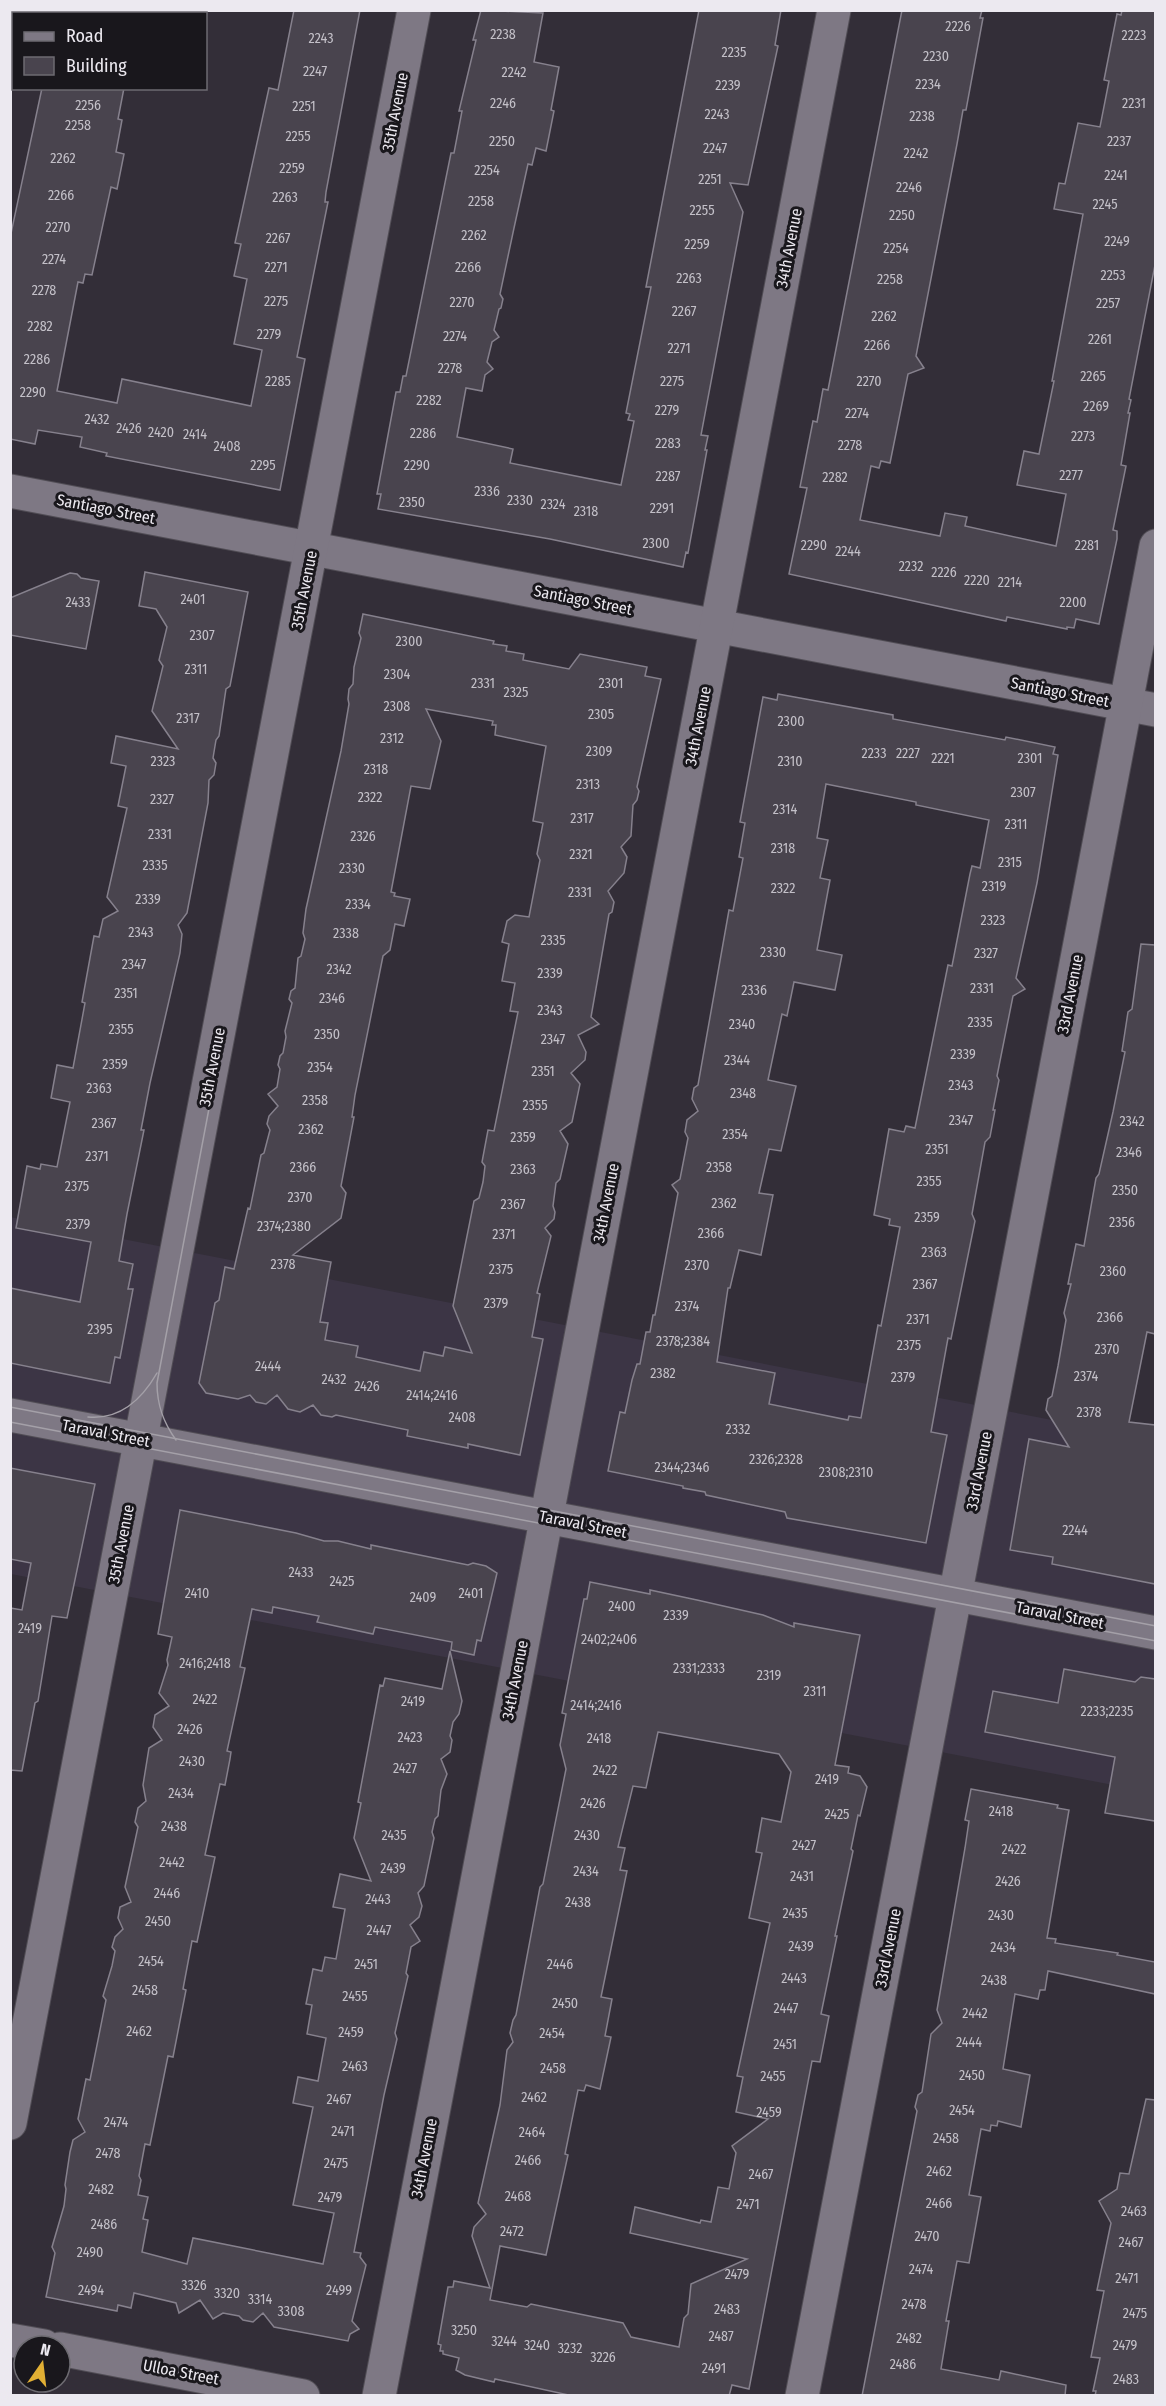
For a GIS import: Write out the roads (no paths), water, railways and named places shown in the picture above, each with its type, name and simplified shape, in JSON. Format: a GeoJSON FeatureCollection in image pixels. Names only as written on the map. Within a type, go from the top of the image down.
{"type":"FeatureCollection","features":[{"type":"Feature","properties":{"kind":"street","name":"35th Avenue"},"geometry":{"type":"LineString","coordinates":[[10,2123],[414,10]]}},
{"type":"Feature","properties":{"kind":"street","name":"34th Avenue"},"geometry":{"type":"LineString","coordinates":[[379,2396],[834,10]]}},
{"type":"Feature","properties":{"kind":"street","name":"Santiago Street"},"geometry":{"type":"LineString","coordinates":[[10,491],[1140,707]]}},
{"type":"Feature","properties":{"kind":"street","name":"33rd Avenue"},"geometry":{"type":"LineString","coordinates":[[802,2396],[955,1595],[1140,707],[1155,546]]}},
{"type":"Feature","properties":{"kind":"street","name":"Taraval Street"},"geometry":{"type":"LineString","coordinates":[[10,1415],[1155,1634]]}},
{"type":"Feature","properties":{"kind":"street","name":"Ulloa Street"},"geometry":{"type":"LineString","coordinates":[[72,2351],[303,2396]]}},
{"type":"Feature","properties":{"kind":"tram line"},"geometry":{"type":"LineString","coordinates":[[176,1440],[162,1413],[157,1383],[211,1098]]}},
{"type":"Feature","properties":{"kind":"tram line"},"geometry":{"type":"LineString","coordinates":[[88,1417],[110,1415],[129,1406],[157,1373]]}},
{"type":"Feature","properties":{"kind":"tram line"},"geometry":{"type":"LineString","coordinates":[[10,1407],[1156,1626]]}},
{"type":"Feature","properties":{"kind":"tram line"},"geometry":{"type":"LineString","coordinates":[[10,1422],[1156,1641]]}}]}
